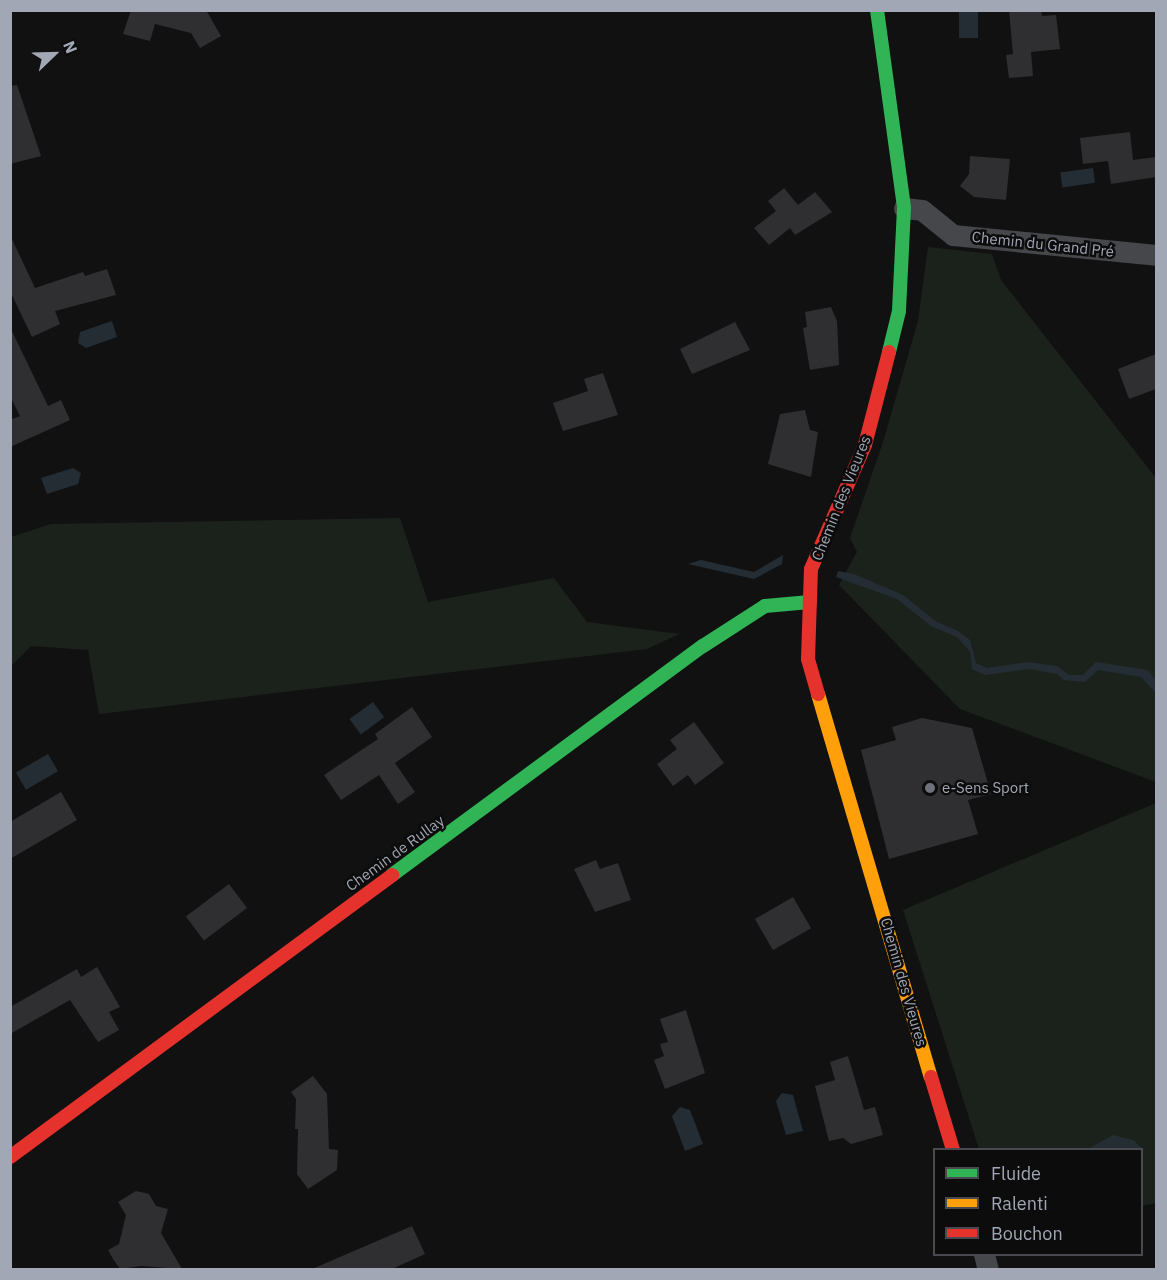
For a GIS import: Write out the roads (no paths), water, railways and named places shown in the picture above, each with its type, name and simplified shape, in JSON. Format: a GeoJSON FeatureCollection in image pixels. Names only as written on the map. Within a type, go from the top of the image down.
{"type":"FeatureCollection","features":[{"type":"Feature","properties":{"kind":"street","name":"Chemin des Vieures"},"geometry":{"type":"LineString","coordinates":[[877,10],[904,208],[899,311],[865,445],[811,569],[808,659],[953,1148]]}},
{"type":"Feature","properties":{"kind":"street","name":"Chemin du Grand Pré"},"geometry":{"type":"LineString","coordinates":[[904,208],[922,210],[953,235],[1156,255]]}},
{"type":"Feature","properties":{"kind":"street","name":"Chemin de Rullay"},"geometry":{"type":"LineString","coordinates":[[10,1157],[703,646],[765,606],[810,602]]}},
{"type":"Feature","properties":{"kind":"place","name":"e-Sens Sport"},"geometry":{"type":"Point","coordinates":[930,788]}}]}
